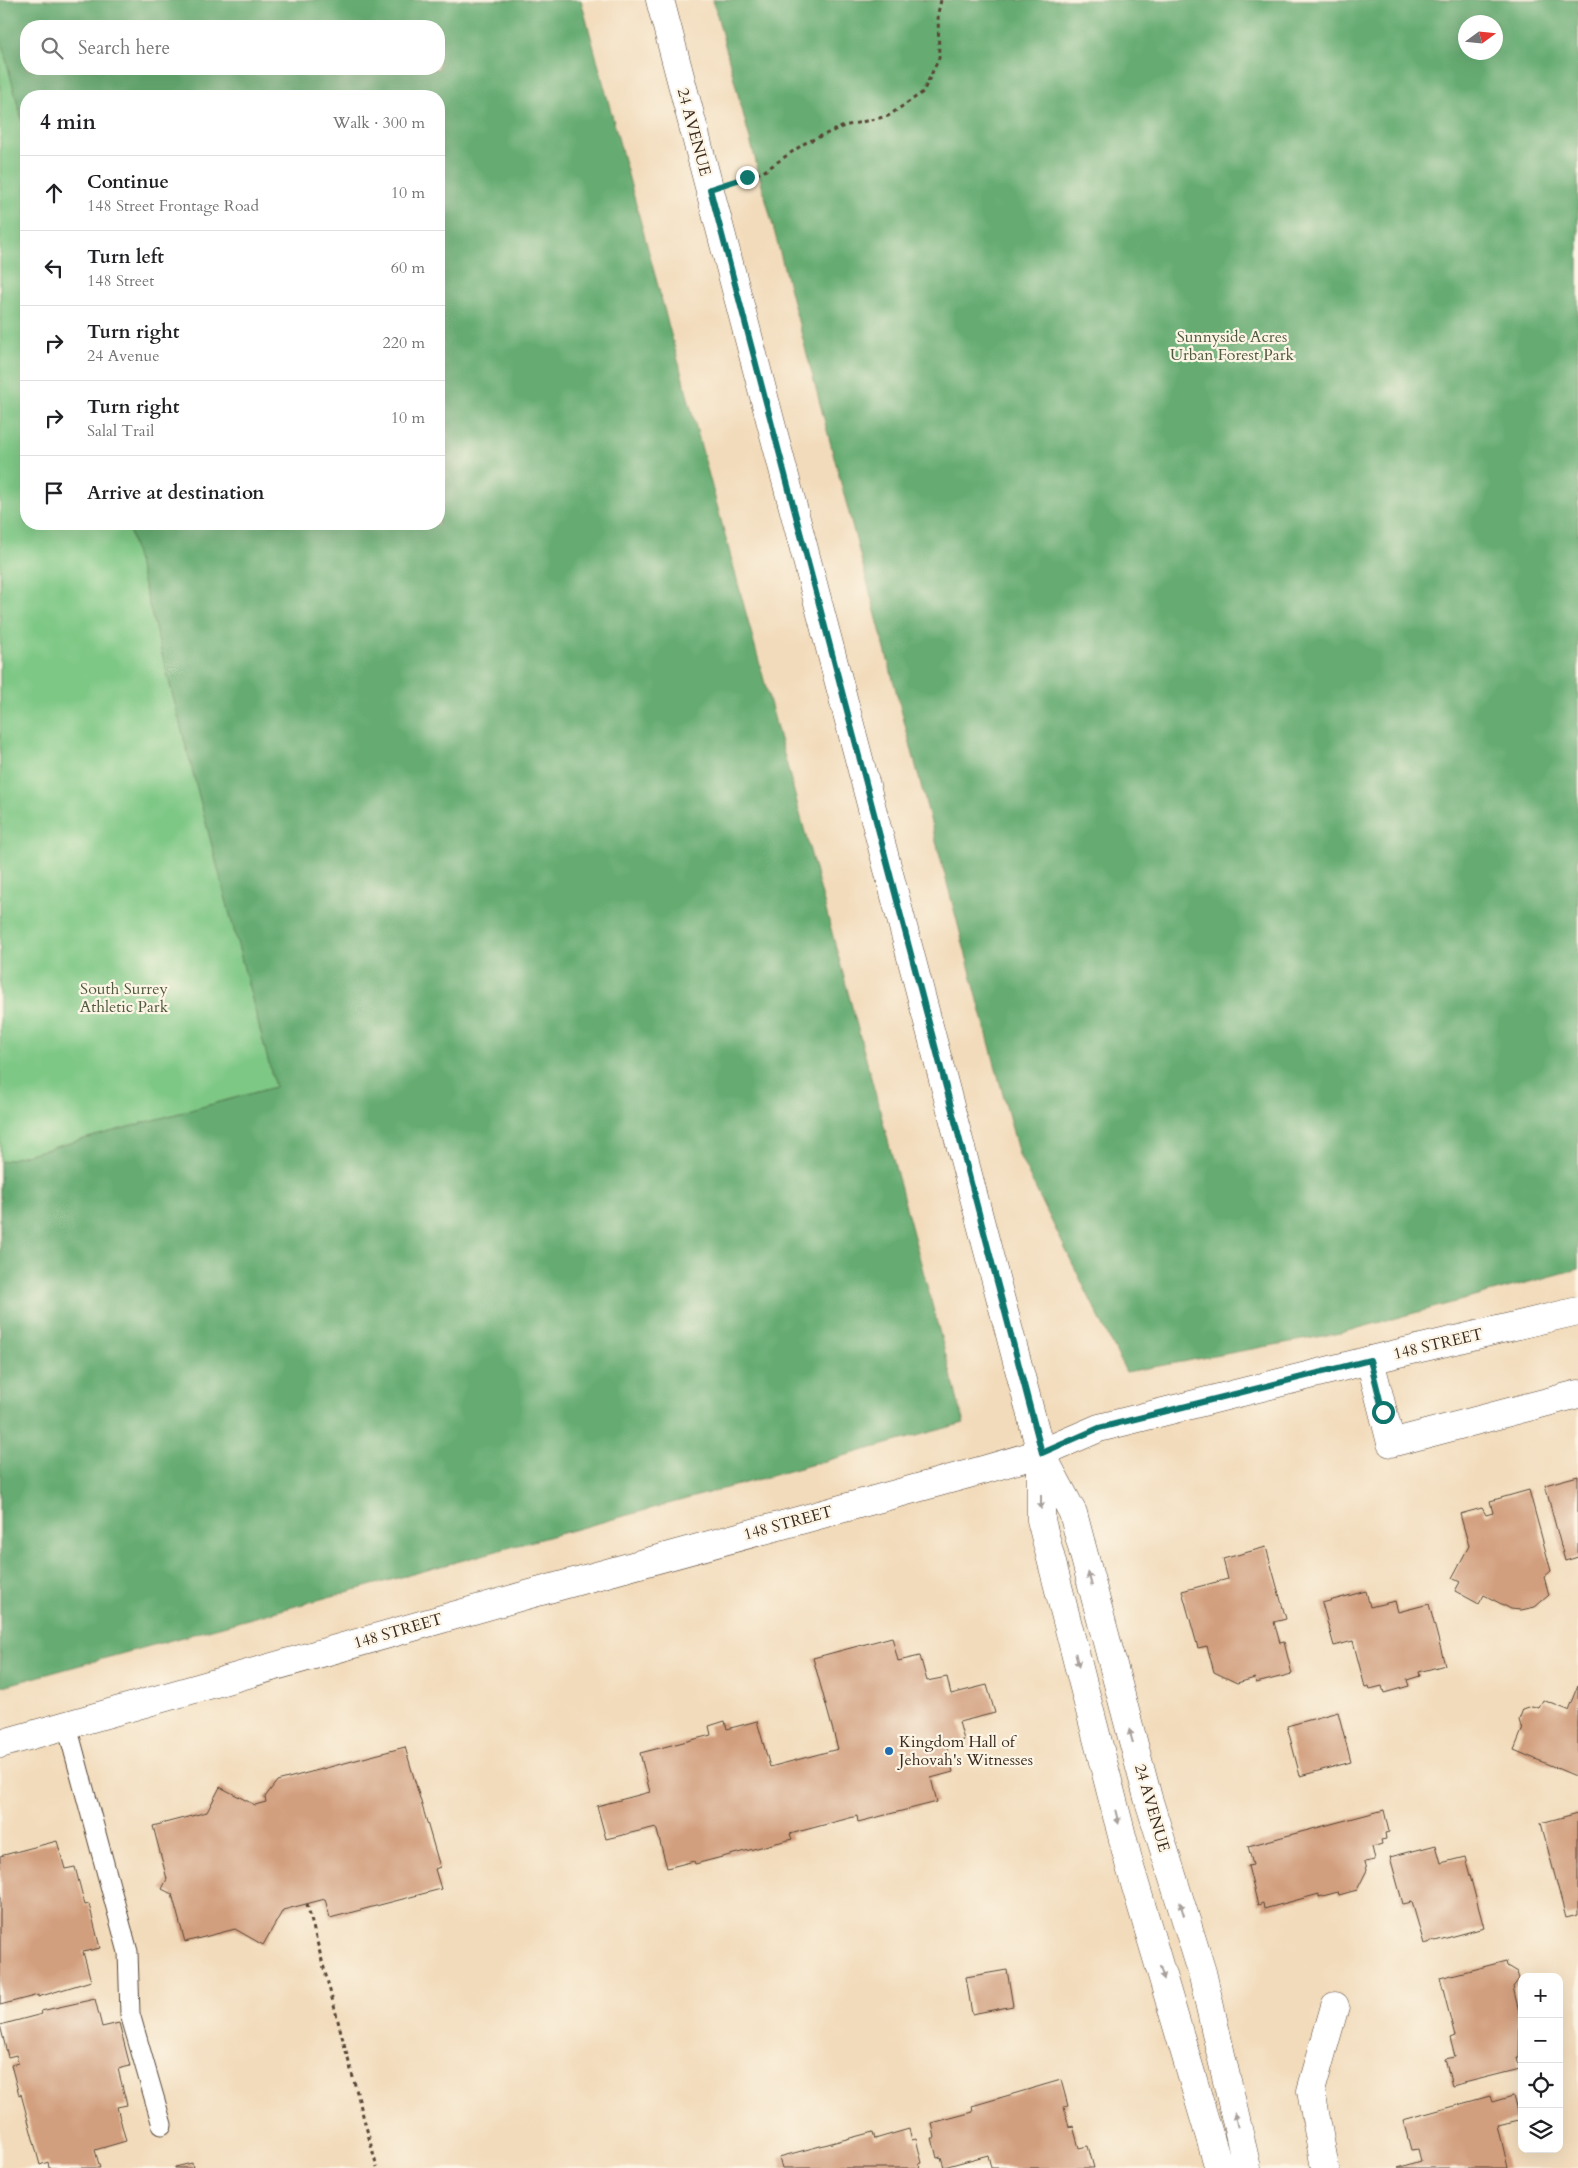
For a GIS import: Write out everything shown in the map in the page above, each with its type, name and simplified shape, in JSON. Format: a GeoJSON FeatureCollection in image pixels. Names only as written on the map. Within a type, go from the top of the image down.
{"type":"FeatureCollection","features":[{"type":"Feature","properties":{"kind":"main road","name":"24 AVENUE"},"geometry":{"type":"LineString","coordinates":[[660,0],[1042,1453],[1073,1514],[1148,1798],[1202,1972],[1247,2168]]}},
{"type":"Feature","properties":{"kind":"main road","name":"148 STREET"},"geometry":{"type":"LineString","coordinates":[[0,1744],[514,1598],[1042,1453],[1099,1428],[1370,1360],[1578,1311]]}},
{"type":"Feature","properties":{"kind":"main road"},"geometry":{"type":"LineString","coordinates":[[1370,1360],[1391,1443],[1578,1394]]}},
{"type":"Feature","properties":{"kind":"main road","name":"24 AVENUE"},"geometry":{"type":"LineString","coordinates":[[1042,1453],[1041,1520],[1130,1867],[1219,2168]]}},
{"type":"Feature","properties":{"kind":"main road"},"geometry":{"type":"LineString","coordinates":[[1325,2168],[1311,2091],[1335,2006]]}},
{"type":"Feature","properties":{"kind":"lane"},"geometry":{"type":"LineString","coordinates":[[67,1726],[128,1952],[130,2014],[162,2125]]}},
{"type":"Feature","properties":{"kind":"path"},"geometry":{"type":"LineString","coordinates":[[710,189],[763,172],[805,143],[844,126],[888,116],[923,92],[939,58],[938,12],[941,0]]}},
{"type":"Feature","properties":{"kind":"path"},"geometry":{"type":"LineString","coordinates":[[307,1904],[377,2168]]}},
{"type":"Feature","properties":{"kind":"green space"},"geometry":{"type":"Polygon","coordinates":[[[0,0],[581,0],[964,1423],[0,1687],[0,1162],[275,1087],[130,530],[445,530],[445,90],[20,90],[20,113],[0,36],[0,0]]]}},
{"type":"Feature","properties":{"kind":"green space","name":"Sunnyside Acres Urban Forest Park"},"geometry":{"type":"Polygon","coordinates":[[[713,0],[1578,0],[1578,1269],[1340,1333],[1126,1372],[1019,1155],[713,0]]]}},
{"type":"Feature","properties":{"kind":"green space","name":"South Surrey Athletic Park"},"geometry":{"type":"Polygon","coordinates":[[[0,36],[20,113],[20,530],[130,530],[275,1087],[0,1162],[0,36]]]}},
{"type":"Feature","properties":{"kind":"building"},"geometry":{"type":"Polygon","coordinates":[[[1578,1476],[1578,1557],[1565,1561],[1545,1485],[1578,1476]]]}},
{"type":"Feature","properties":{"kind":"building"},"geometry":{"type":"Polygon","coordinates":[[[1529,1490],[1551,1571],[1544,1577],[1549,1595],[1535,1607],[1521,1610],[1511,1609],[1484,1595],[1479,1604],[1455,1591],[1460,1582],[1452,1578],[1469,1546],[1460,1514],[1482,1508],[1486,1515],[1493,1513],[1490,1501],[1529,1490]]]}},
{"type":"Feature","properties":{"kind":"building"},"geometry":{"type":"Polygon","coordinates":[[[1266,1547],[1286,1619],[1274,1622],[1280,1643],[1284,1642],[1292,1674],[1256,1683],[1255,1678],[1237,1683],[1214,1672],[1207,1646],[1198,1648],[1182,1591],[1228,1579],[1223,1559],[1266,1547]]]}},
{"type":"Feature","properties":{"kind":"building"},"geometry":{"type":"Polygon","coordinates":[[[1366,1591],[1370,1607],[1395,1601],[1398,1612],[1429,1604],[1445,1665],[1419,1672],[1420,1676],[1407,1680],[1409,1686],[1384,1693],[1382,1686],[1370,1689],[1369,1686],[1365,1687],[1353,1641],[1334,1646],[1322,1603],[1366,1591]]]}},
{"type":"Feature","properties":{"kind":"building","name":"Kingdom Hall of Jehovah's Witnesses"},"geometry":{"type":"Polygon","coordinates":[[[892,1637],[898,1661],[920,1656],[927,1681],[947,1677],[951,1694],[987,1685],[995,1713],[959,1722],[964,1740],[946,1745],[953,1772],[931,1778],[937,1802],[858,1822],[857,1816],[790,1834],[792,1839],[695,1864],[694,1861],[667,1868],[656,1827],[606,1839],[597,1806],[650,1792],[640,1753],[711,1735],[709,1726],[725,1721],[727,1729],[757,1721],[770,1767],[838,1749],[813,1658],[892,1637]]]}},
{"type":"Feature","properties":{"kind":"building"},"geometry":{"type":"Polygon","coordinates":[[[1578,1685],[1578,1777],[1514,1750],[1523,1728],[1519,1720],[1523,1709],[1532,1706],[1539,1708],[1543,1700],[1568,1710],[1578,1685]]]}},
{"type":"Feature","properties":{"kind":"building"},"geometry":{"type":"Polygon","coordinates":[[[1338,1712],[1351,1762],[1300,1776],[1287,1726],[1338,1712]]]}},
{"type":"Feature","properties":{"kind":"building"},"geometry":{"type":"Polygon","coordinates":[[[405,1747],[440,1867],[435,1869],[441,1889],[330,1918],[325,1899],[283,1910],[263,1945],[235,1929],[185,1942],[172,1894],[162,1889],[167,1879],[153,1826],[207,1812],[220,1787],[255,1805],[266,1802],[265,1797],[277,1781],[405,1747]]]}},
{"type":"Feature","properties":{"kind":"building"},"geometry":{"type":"Polygon","coordinates":[[[1384,1810],[1389,1832],[1385,1833],[1386,1839],[1381,1840],[1382,1844],[1372,1847],[1375,1860],[1365,1862],[1367,1870],[1357,1890],[1339,1895],[1338,1892],[1319,1897],[1319,1894],[1264,1909],[1263,1903],[1258,1905],[1248,1866],[1253,1865],[1248,1846],[1384,1810]]]}},
{"type":"Feature","properties":{"kind":"building"},"geometry":{"type":"Polygon","coordinates":[[[1578,1813],[1578,1915],[1566,1918],[1541,1823],[1578,1813]]]}},
{"type":"Feature","properties":{"kind":"building"},"geometry":{"type":"Polygon","coordinates":[[[57,1841],[65,1869],[75,1867],[85,1905],[89,1904],[100,1948],[83,1952],[91,1981],[38,1997],[38,1995],[0,2005],[0,1856],[57,1841]]]}},
{"type":"Feature","properties":{"kind":"building"},"geometry":{"type":"Polygon","coordinates":[[[1436,1845],[1441,1863],[1465,1857],[1484,1928],[1424,1944],[1412,1902],[1403,1904],[1390,1857],[1436,1845]]]}},
{"type":"Feature","properties":{"kind":"building"},"geometry":{"type":"Polygon","coordinates":[[[1506,1961],[1507,1966],[1517,1972],[1518,1980],[1513,1987],[1518,2008],[1518,2070],[1452,2086],[1445,2059],[1455,2057],[1450,2038],[1455,2036],[1440,1978],[1506,1961]]]}},
{"type":"Feature","properties":{"kind":"building"},"geometry":{"type":"Polygon","coordinates":[[[1007,1970],[1013,2006],[972,2014],[966,1977],[1007,1970]]]}},
{"type":"Feature","properties":{"kind":"building"},"geometry":{"type":"Polygon","coordinates":[[[95,1999],[102,2027],[119,2023],[130,2066],[118,2069],[127,2105],[117,2107],[126,2141],[95,2150],[100,2168],[49,2168],[48,2162],[40,2165],[21,2094],[19,2095],[11,2065],[18,2063],[16,2055],[8,2057],[0,2025],[42,2014],[41,2011],[95,1999]]]}},
{"type":"Feature","properties":{"kind":"building"},"geometry":{"type":"Polygon","coordinates":[[[1061,2080],[1068,2106],[1064,2107],[1069,2127],[1073,2126],[1079,2148],[1088,2146],[1094,2168],[991,2168],[988,2155],[944,2167],[941,2157],[937,2158],[932,2138],[935,2138],[932,2123],[973,2112],[972,2106],[1061,2080]]]}},
{"type":"Feature","properties":{"kind":"building"},"geometry":{"type":"Polygon","coordinates":[[[1490,2096],[1492,2102],[1513,2096],[1518,2120],[1498,2125],[1508,2168],[1398,2168],[1421,2161],[1418,2149],[1411,2150],[1403,2120],[1490,2096]]]}},
{"type":"Feature","properties":{"kind":"building"},"geometry":{"type":"Polygon","coordinates":[[[909,2129],[912,2140],[916,2139],[922,2163],[919,2164],[920,2168],[782,2168],[779,2157],[873,2132],[875,2139],[909,2129]]]}},
{"type":"Feature","properties":{"kind":"building"},"geometry":{"type":"Polygon","coordinates":[[[192,2163],[193,2168],[175,2168],[175,2167],[192,2163]]]}},
{"type":"Feature","properties":{"kind":"place","name":"Kingdom Hall of Jehovah's Witnesses"},"geometry":{"type":"Point","coordinates":[889,1751]}},
{"type":"Feature","properties":{"kind":"route"},"geometry":{"type":"LineString","coordinates":[[747,177],[710,189],[1042,1453],[1099,1428],[1370,1360],[1383,1412]]}}]}
